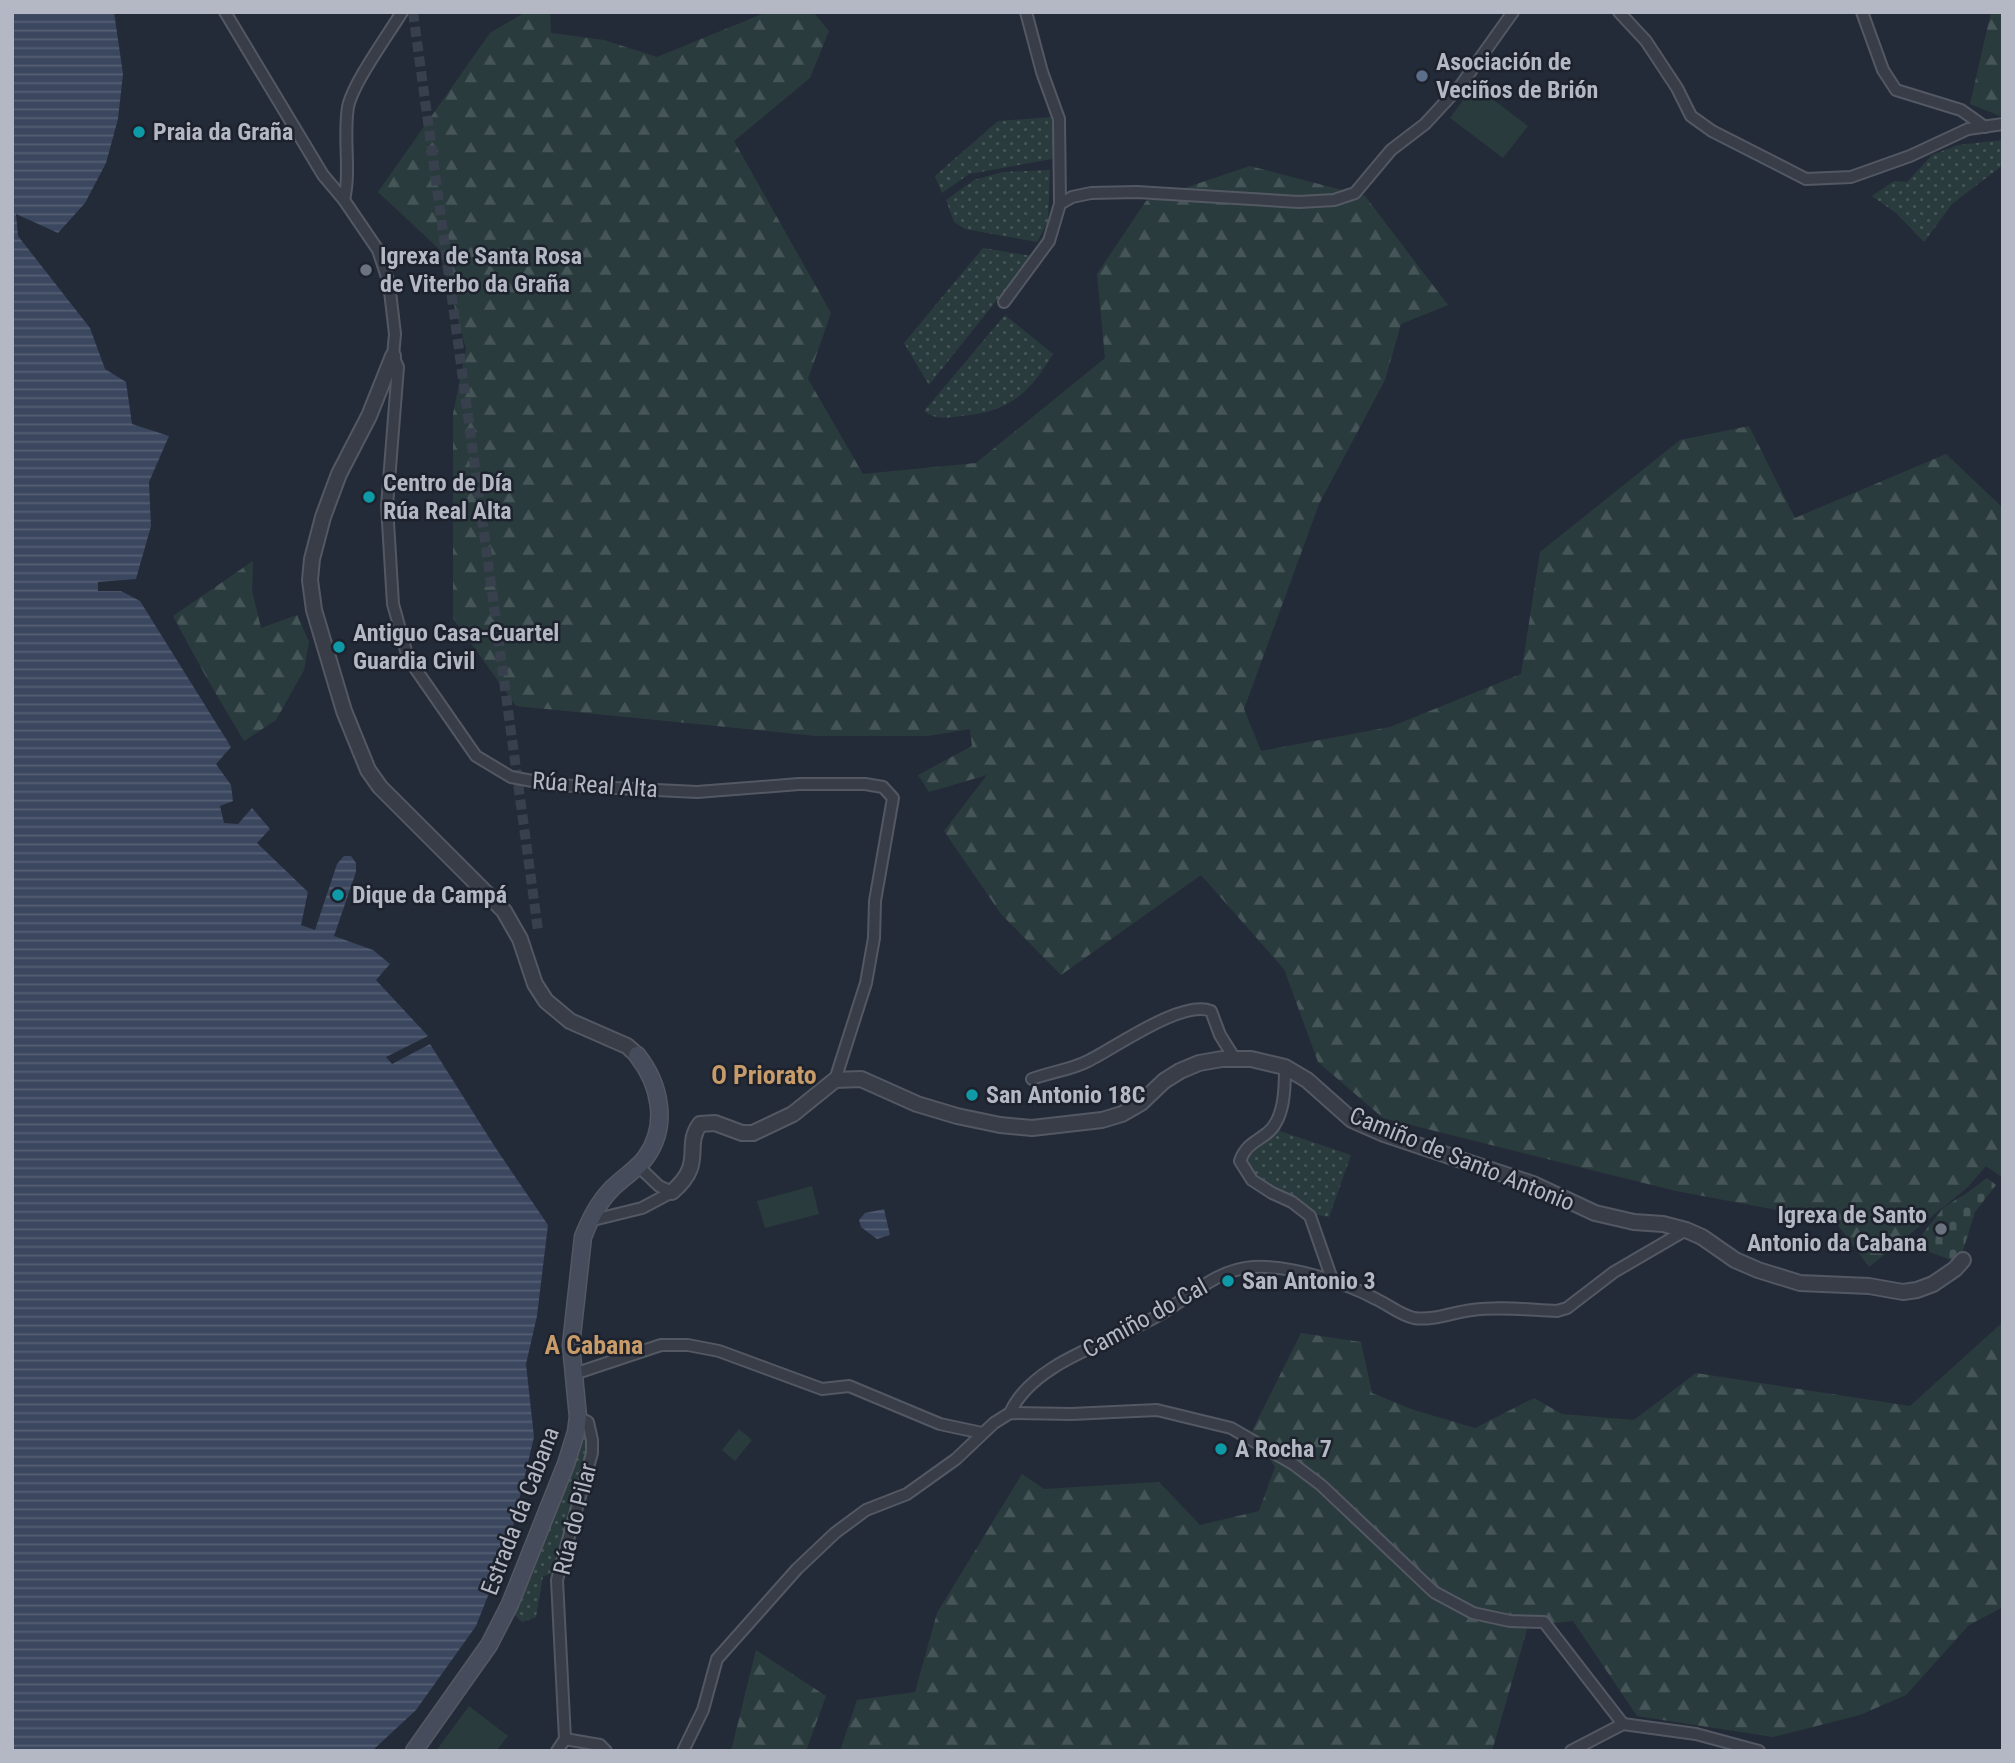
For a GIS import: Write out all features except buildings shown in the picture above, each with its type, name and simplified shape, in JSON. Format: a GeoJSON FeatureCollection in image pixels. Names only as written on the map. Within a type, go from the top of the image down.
{"type":"FeatureCollection","features":[{"type":"Feature","properties":{"kind":"main road"},"geometry":{"type":"LineString","coordinates":[[589,1221],[610,1191],[638,1166],[653,1145],[659,1124],[659,1107],[652,1080],[637,1055]]}},
{"type":"Feature","properties":{"kind":"main road","name":"Estrada da Cabana"},"geometry":{"type":"LineString","coordinates":[[414,1751],[471,1673],[510,1604],[566,1464],[578,1417],[572,1331],[581,1248],[589,1221]]}},
{"type":"Feature","properties":{"kind":"street","name":"Rúa Real Alta"},"geometry":{"type":"LineString","coordinates":[[225,12],[323,175],[344,200],[378,250],[389,283],[395,334],[393,356],[398,367],[387,506],[393,604],[408,658],[477,756],[511,777],[554,785],[697,792],[799,783],[865,784],[883,787],[893,797],[875,901],[874,938],[866,983],[835,1080]]}},
{"type":"Feature","properties":{"kind":"street"},"geometry":{"type":"LineString","coordinates":[[344,200],[348,107],[357,85],[402,12]]}},
{"type":"Feature","properties":{"kind":"street"},"geometry":{"type":"LineString","coordinates":[[1003,302],[1049,241],[1060,204],[1059,119],[1042,72],[1026,12]]}},
{"type":"Feature","properties":{"kind":"street"},"geometry":{"type":"LineString","coordinates":[[1060,204],[1072,197],[1091,193],[1138,192],[1299,202],[1334,200],[1355,193],[1391,150],[1425,124],[1461,85],[1513,12]]}},
{"type":"Feature","properties":{"kind":"street"},"geometry":{"type":"LineString","coordinates":[[1619,12],[1646,41],[1677,88],[1691,116],[1712,131],[1806,179],[1851,177],[1910,156],[1968,130],[2003,124]]}},
{"type":"Feature","properties":{"kind":"street"},"geometry":{"type":"LineString","coordinates":[[1863,12],[1883,70],[1896,90],[1961,110],[1985,127]]}},
{"type":"Feature","properties":{"kind":"street"},"geometry":{"type":"LineString","coordinates":[[393,356],[369,416],[338,474],[323,517],[310,568],[314,610],[344,711],[368,770],[380,787],[504,911],[520,939],[535,984],[546,1001],[570,1021],[626,1046],[637,1055]]}},
{"type":"Feature","properties":{"kind":"street"},"geometry":{"type":"LineString","coordinates":[[1032,1079],[1086,1062],[1148,1026],[1200,1009],[1211,1011],[1220,1035],[1235,1059]]}},
{"type":"Feature","properties":{"kind":"street","name":"Camiño de Santo Antonio"},"geometry":{"type":"LineString","coordinates":[[835,1080],[861,1079],[917,1104],[957,1116],[1032,1128],[1114,1117],[1141,1103],[1164,1081],[1180,1071],[1199,1063],[1251,1059],[1285,1067],[1307,1080],[1352,1120],[1384,1134],[1533,1184],[1595,1213],[1686,1230],[1702,1237],[1735,1260],[1800,1283],[1869,1286],[1895,1291],[1917,1290],[1933,1284],[1963,1260]]}},
{"type":"Feature","properties":{"kind":"street"},"geometry":{"type":"LineString","coordinates":[[1285,1067],[1285,1095],[1275,1123],[1267,1134],[1248,1145],[1240,1161],[1252,1180],[1272,1194],[1292,1202],[1310,1216],[1334,1282]]}},
{"type":"Feature","properties":{"kind":"street"},"geometry":{"type":"LineString","coordinates":[[589,1221],[642,1208],[672,1192],[685,1181],[693,1161],[695,1135],[700,1124],[715,1122],[742,1133],[753,1133],[793,1114],[835,1080]]}},
{"type":"Feature","properties":{"kind":"street"},"geometry":{"type":"LineString","coordinates":[[638,1166],[659,1185],[672,1192]]}},
{"type":"Feature","properties":{"kind":"street","name":"Camiño do Cal"},"geometry":{"type":"LineString","coordinates":[[683,1751],[703,1710],[717,1659],[797,1569],[835,1533],[866,1510],[907,1494],[956,1459],[982,1433],[1010,1413],[1014,1404],[1032,1384],[1053,1368],[1159,1315],[1225,1274],[1256,1267],[1281,1269],[1334,1282],[1415,1318],[1430,1318],[1474,1309],[1558,1311],[1567,1308],[1614,1272],[1686,1230]]}},
{"type":"Feature","properties":{"kind":"street"},"geometry":{"type":"LineString","coordinates":[[574,1374],[661,1345],[688,1345],[719,1351],[822,1390],[849,1386],[940,1424],[982,1433]]}},
{"type":"Feature","properties":{"kind":"street"},"geometry":{"type":"LineString","coordinates":[[1010,1413],[1071,1414],[1157,1410],[1231,1429],[1293,1464],[1321,1485],[1434,1592],[1473,1613],[1510,1621],[1544,1622],[1623,1724]]}},
{"type":"Feature","properties":{"kind":"street","name":"Rúa do Pilar"},"geometry":{"type":"LineString","coordinates":[[565,1739],[557,1580],[592,1454],[588,1422],[578,1417]]}},
{"type":"Feature","properties":{"kind":"street"},"geometry":{"type":"LineString","coordinates":[[1571,1751],[1623,1724],[1696,1734],[1759,1751]]}},
{"type":"Feature","properties":{"kind":"street"},"geometry":{"type":"LineString","coordinates":[[557,1751],[565,1739],[600,1745],[606,1751]]}},
{"type":"Feature","properties":{"kind":"green space"},"geometry":{"type":"Polygon","coordinates":[[[526,12],[550,12],[551,33],[604,40],[657,57],[767,12],[813,12],[829,31],[810,78],[734,141],[831,313],[808,379],[863,474],[976,463],[1105,358],[1097,274],[1146,201],[1250,166],[1365,196],[1448,305],[1401,324],[1385,380],[1319,504],[1244,709],[1261,751],[1390,727],[1521,674],[1540,552],[1680,440],[1749,426],[1795,518],[1946,454],[2003,508],[2003,1178],[1986,1166],[1968,1187],[1869,1267],[1835,1221],[1676,1191],[1383,1118],[1318,1062],[1284,969],[1201,875],[1061,975],[1001,914],[944,831],[987,775],[929,792],[918,775],[972,746],[970,729],[928,736],[816,736],[516,706],[453,618],[453,414],[466,349],[439,249],[378,192],[490,33],[526,12]]]}},
{"type":"Feature","properties":{"kind":"green space"},"geometry":{"type":"Polygon","coordinates":[[[1991,12],[2003,12],[2003,117],[1970,104],[1991,12]]]}},
{"type":"Feature","properties":{"kind":"green space"},"geometry":{"type":"Polygon","coordinates":[[[1474,85],[1528,126],[1503,158],[1450,118],[1474,85]]]}},
{"type":"Feature","properties":{"kind":"green space"},"geometry":{"type":"Polygon","coordinates":[[[1051,117],[1054,135],[1052,159],[969,174],[942,193],[935,176],[998,121],[1051,117]]]}},
{"type":"Feature","properties":{"kind":"green space"},"geometry":{"type":"Polygon","coordinates":[[[2003,140],[2003,165],[1952,204],[1924,242],[1896,213],[1872,196],[1894,181],[1907,182],[1932,155],[1958,145],[2003,140]]]}},
{"type":"Feature","properties":{"kind":"green space"},"geometry":{"type":"Polygon","coordinates":[[[1050,170],[1048,222],[1037,242],[965,229],[954,222],[946,200],[974,180],[1003,172],[1050,170]]]}},
{"type":"Feature","properties":{"kind":"green space"},"geometry":{"type":"Polygon","coordinates":[[[983,248],[1032,256],[929,385],[904,343],[983,248]]]}},
{"type":"Feature","properties":{"kind":"green space"},"geometry":{"type":"Polygon","coordinates":[[[1005,315],[1053,354],[1035,380],[1005,405],[978,414],[946,418],[924,411],[1005,315]]]}},
{"type":"Feature","properties":{"kind":"green space"},"geometry":{"type":"Polygon","coordinates":[[[253,561],[252,591],[261,628],[297,615],[309,642],[304,670],[276,720],[244,741],[173,616],[253,561]]]}},
{"type":"Feature","properties":{"kind":"green space"},"geometry":{"type":"Polygon","coordinates":[[[1277,1130],[1351,1155],[1329,1217],[1308,1213],[1256,1179],[1246,1163],[1247,1153],[1277,1130]]]}},
{"type":"Feature","properties":{"kind":"green space"},"geometry":{"type":"Polygon","coordinates":[[[1987,1178],[1996,1185],[1975,1212],[1961,1257],[1954,1261],[1927,1251],[1917,1241],[1944,1207],[1987,1178]]]}},
{"type":"Feature","properties":{"kind":"green space"},"geometry":{"type":"Polygon","coordinates":[[[812,1186],[819,1214],[765,1228],[757,1201],[812,1186]]]}},
{"type":"Feature","properties":{"kind":"green space"},"geometry":{"type":"Polygon","coordinates":[[[2003,1322],[2003,1607],[1969,1625],[1906,1695],[1860,1715],[1773,1737],[1637,1716],[1573,1621],[1528,1626],[1492,1751],[840,1751],[857,1700],[915,1692],[937,1613],[1022,1474],[1044,1489],[1159,1482],[1200,1525],[1259,1511],[1275,1467],[1252,1431],[1301,1333],[1361,1342],[1372,1393],[1414,1410],[1475,1428],[1534,1398],[1562,1414],[1634,1420],[1696,1373],[1910,1406],[2003,1322]]]}},
{"type":"Feature","properties":{"kind":"green space"},"geometry":{"type":"Polygon","coordinates":[[[583,1429],[586,1431],[588,1452],[551,1574],[543,1576],[536,1617],[522,1622],[512,1612],[583,1429]]]}},
{"type":"Feature","properties":{"kind":"green space"},"geometry":{"type":"Polygon","coordinates":[[[739,1429],[752,1440],[735,1461],[722,1450],[739,1429]]]}},
{"type":"Feature","properties":{"kind":"green space"},"geometry":{"type":"Polygon","coordinates":[[[756,1650],[826,1696],[806,1751],[731,1751],[756,1650]]]}},
{"type":"Feature","properties":{"kind":"green space"},"geometry":{"type":"Polygon","coordinates":[[[469,1706],[508,1736],[496,1751],[436,1751],[469,1706]]]}},
{"type":"Feature","properties":{"kind":"water"},"geometry":{"type":"Polygon","coordinates":[[[12,12],[114,12],[123,74],[118,119],[106,163],[85,203],[58,233],[16,214],[18,236],[90,328],[105,369],[126,382],[132,424],[169,436],[149,482],[151,526],[136,579],[98,582],[98,591],[121,591],[140,601],[231,747],[216,764],[231,785],[233,801],[220,806],[224,823],[238,824],[252,808],[270,829],[257,843],[308,892],[301,925],[315,930],[337,864],[344,856],[351,856],[356,863],[356,872],[334,936],[373,950],[390,964],[376,980],[428,1036],[386,1057],[392,1064],[430,1044],[548,1225],[537,1316],[526,1364],[534,1437],[509,1543],[476,1626],[416,1710],[372,1751],[12,1751],[12,12]]]}},
{"type":"Feature","properties":{"kind":"water"},"geometry":{"type":"Polygon","coordinates":[[[884,1209],[890,1235],[877,1239],[861,1227],[859,1220],[865,1213],[884,1209]]]}},
{"type":"Feature","properties":{"kind":"tunnel"},"geometry":{"type":"LineString","coordinates":[[413,12],[538,930]]}},
{"type":"Feature","properties":{"kind":"place","name":"Asociación de Veciños de Brión"},"geometry":{"type":"Point","coordinates":[1422,76]}},
{"type":"Feature","properties":{"kind":"place","name":"Praia da Graña"},"geometry":{"type":"Point","coordinates":[139,132]}},
{"type":"Feature","properties":{"kind":"place","name":"Igrexa de Santa Rosa de Viterbo da Graña"},"geometry":{"type":"Point","coordinates":[366,270]}},
{"type":"Feature","properties":{"kind":"place","name":"Centro de Día Rúa Real Alta"},"geometry":{"type":"Point","coordinates":[369,497]}},
{"type":"Feature","properties":{"kind":"place","name":"Antiguo Casa-Cuartel Guardia Civil"},"geometry":{"type":"Point","coordinates":[339,647]}},
{"type":"Feature","properties":{"kind":"place","name":"Dique da Campá"},"geometry":{"type":"Point","coordinates":[338,895]}},
{"type":"Feature","properties":{"kind":"place","name":"San Antonio 18C"},"geometry":{"type":"Point","coordinates":[972,1095]}},
{"type":"Feature","properties":{"kind":"place","name":"Igrexa de Santo Antonio da Cabana"},"geometry":{"type":"Point","coordinates":[1941,1229]}},
{"type":"Feature","properties":{"kind":"place","name":"San Antonio 3"},"geometry":{"type":"Point","coordinates":[1228,1281]}},
{"type":"Feature","properties":{"kind":"place","name":"A Rocha 7"},"geometry":{"type":"Point","coordinates":[1221,1449]}},
{"type":"Feature","properties":{"kind":"district","name":"O Priorato"},"geometry":{"type":"Point","coordinates":[764,1075]}},
{"type":"Feature","properties":{"kind":"district","name":"A Cabana"},"geometry":{"type":"Point","coordinates":[594,1345]}}]}
